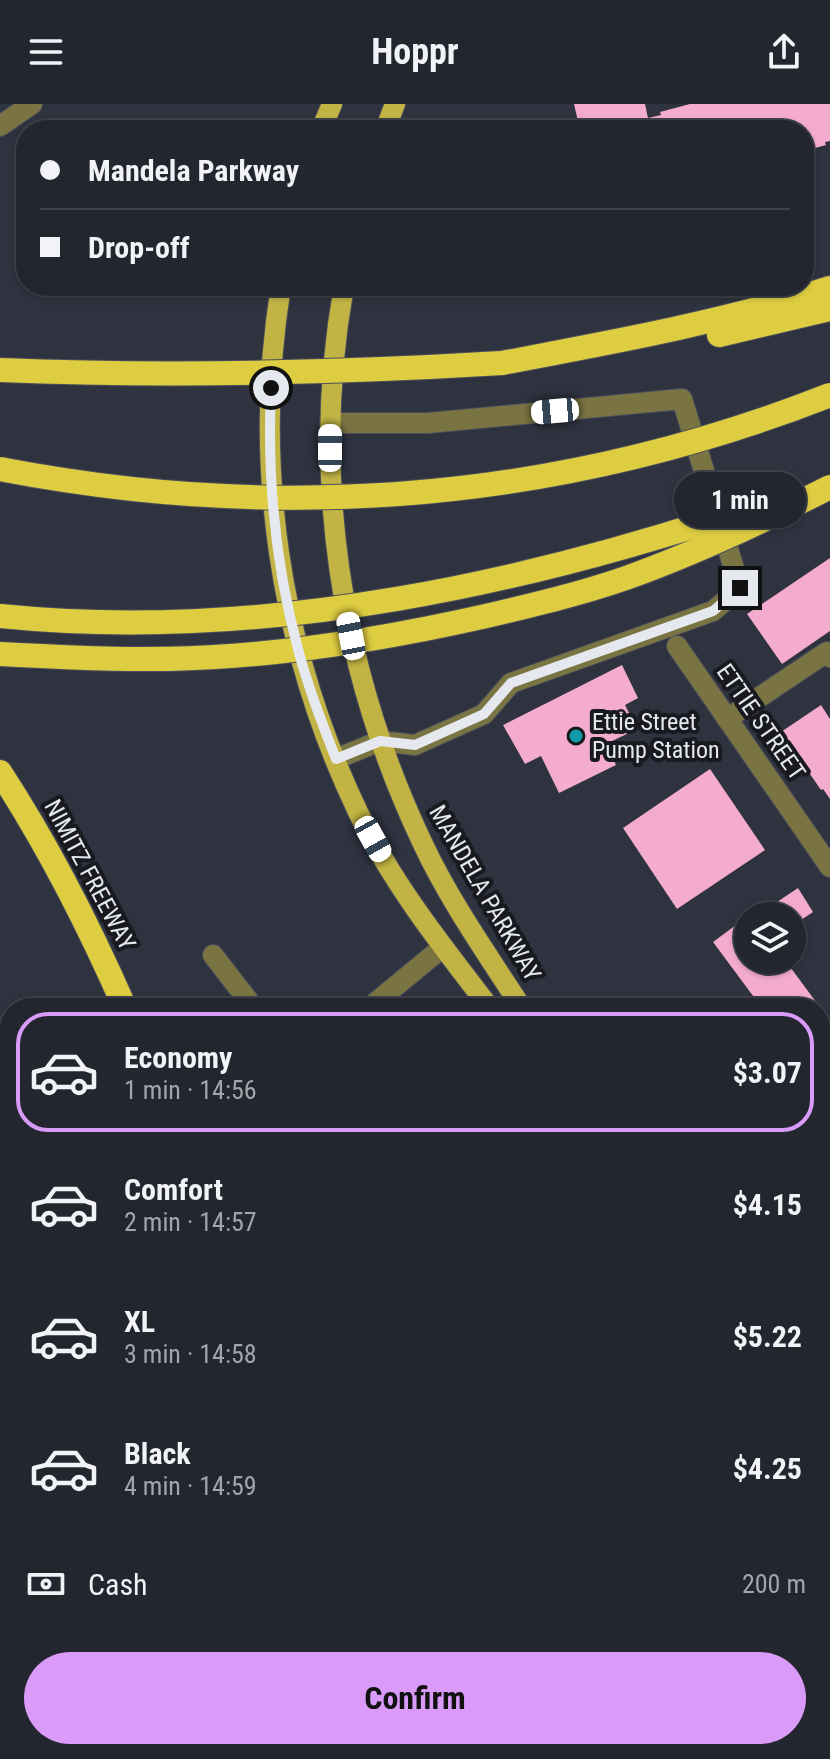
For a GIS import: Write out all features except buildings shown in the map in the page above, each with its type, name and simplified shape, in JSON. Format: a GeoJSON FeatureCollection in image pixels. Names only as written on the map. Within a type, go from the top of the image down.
{"type":"FeatureCollection","features":[{"type":"Feature","properties":{"kind":"highway"},"geometry":{"type":"LineString","coordinates":[[502,363],[678,329],[803,296]]}},
{"type":"Feature","properties":{"kind":"highway"},"geometry":{"type":"LineString","coordinates":[[0,370],[319,372],[502,363],[684,342],[830,309]]}},
{"type":"Feature","properties":{"kind":"highway"},"geometry":{"type":"LineString","coordinates":[[0,469],[98,485],[230,496],[333,498],[448,490],[623,461],[735,430],[830,395]]}},
{"type":"Feature","properties":{"kind":"highway"},"geometry":{"type":"LineString","coordinates":[[0,616],[79,621],[201,620],[324,609],[445,590],[617,550],[730,515],[830,479]]}},
{"type":"Feature","properties":{"kind":"highway"},"geometry":{"type":"LineString","coordinates":[[0,654],[113,659],[229,656],[344,643],[444,625],[572,595],[625,578],[735,534],[830,487]]}},
{"type":"Feature","properties":{"kind":"highway","name":"NIMITZ FREEWAY"},"geometry":{"type":"LineString","coordinates":[[0,772],[77,903],[120,998]]}},
{"type":"Feature","properties":{"kind":"main road"},"geometry":{"type":"LineString","coordinates":[[280,296],[272,357],[269,419],[271,475],[275,536],[298,648],[315,703],[359,813],[388,864],[443,947],[482,998]]}},
{"type":"Feature","properties":{"kind":"main road","name":"MANDELA PARKWAY"},"geometry":{"type":"LineString","coordinates":[[343,296],[333,365],[330,423],[333,530],[340,582],[363,688],[400,794],[423,845],[516,998]]}},
{"type":"Feature","properties":{"kind":"street"},"geometry":{"type":"LineString","coordinates":[[0,126],[32,104]]}},
{"type":"Feature","properties":{"kind":"street"},"geometry":{"type":"LineString","coordinates":[[330,423],[428,423],[682,399],[740,588],[713,611],[511,683],[484,714],[415,745],[380,741],[336,759]]}},
{"type":"Feature","properties":{"kind":"street","name":"ETTIE STREET"},"geometry":{"type":"LineString","coordinates":[[677,646],[830,867]]}},
{"type":"Feature","properties":{"kind":"street"},"geometry":{"type":"LineString","coordinates":[[727,719],[829,653]]}},
{"type":"Feature","properties":{"kind":"street"},"geometry":{"type":"LineString","coordinates":[[381,998],[443,947]]}},
{"type":"Feature","properties":{"kind":"street"},"geometry":{"type":"LineString","coordinates":[[213,955],[246,998]]}},
{"type":"Feature","properties":{"kind":"place","name":"Ettie Street Pump Station"},"geometry":{"type":"Point","coordinates":[576,736]}},
{"type":"Feature","properties":{"kind":"route"},"geometry":{"type":"LineString","coordinates":[[271,388],[269,419],[275,536],[298,648],[336,759],[380,741],[415,745],[484,714],[511,683],[713,611],[740,588]]}}]}
